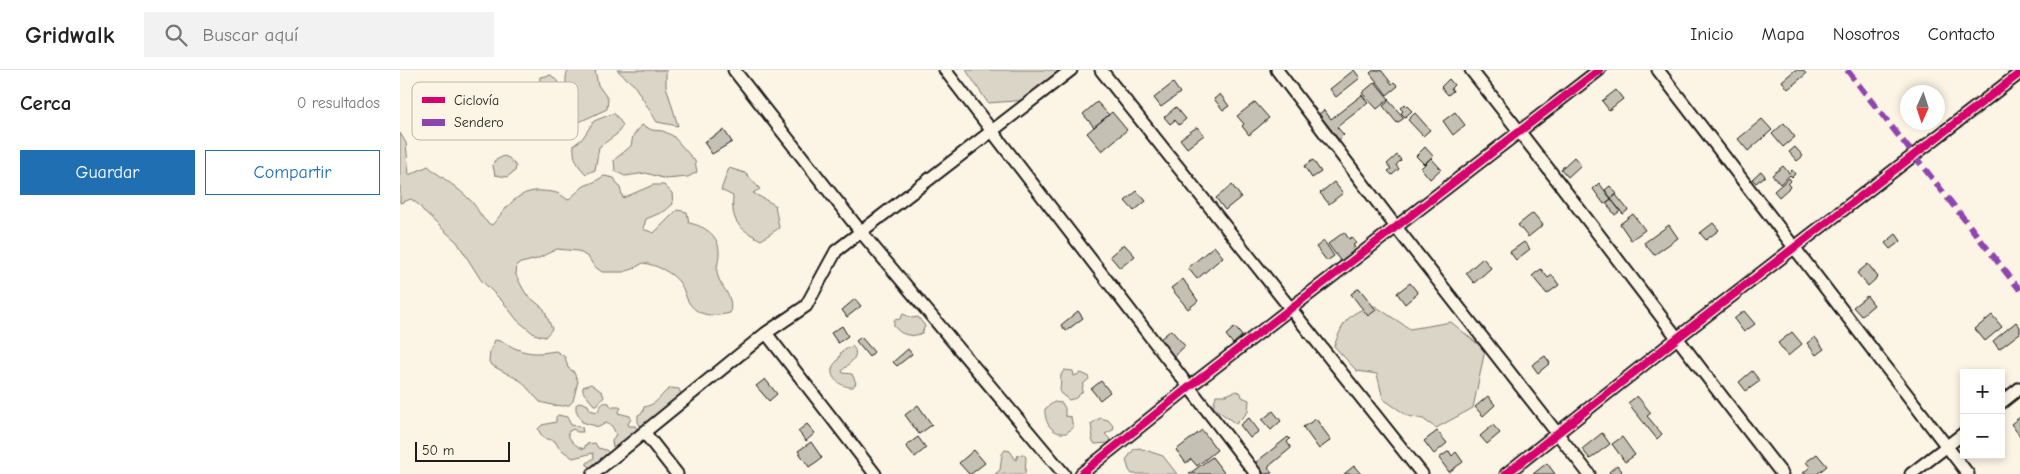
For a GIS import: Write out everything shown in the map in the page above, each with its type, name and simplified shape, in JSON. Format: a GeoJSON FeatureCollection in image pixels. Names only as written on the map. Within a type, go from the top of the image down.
{"type":"FeatureCollection","features":[{"type":"Feature","properties":{"kind":"street"},"geometry":{"type":"LineString","coordinates":[[734,70],[861,232],[1064,474]]}},
{"type":"Feature","properties":{"kind":"street"},"geometry":{"type":"LineString","coordinates":[[945,70],[1256,474]]}},
{"type":"Feature","properties":{"kind":"street"},"geometry":{"type":"LineString","coordinates":[[593,474],[766,333],[806,306],[836,251],[1071,70]]}},
{"type":"Feature","properties":{"kind":"street"},"geometry":{"type":"LineString","coordinates":[[1101,70],[1422,474]]}},
{"type":"Feature","properties":{"kind":"street"},"geometry":{"type":"LineString","coordinates":[[1277,70],[1396,227],[1589,474]]}},
{"type":"Feature","properties":{"kind":"street"},"geometry":{"type":"LineString","coordinates":[[1471,70],[1520,131],[1676,339],[1782,474]]}},
{"type":"Feature","properties":{"kind":"street"},"geometry":{"type":"LineString","coordinates":[[1082,474],[1189,387],[1599,70]]}},
{"type":"Feature","properties":{"kind":"street"},"geometry":{"type":"LineString","coordinates":[[1658,70],[1968,474]]}},
{"type":"Feature","properties":{"kind":"street"},"geometry":{"type":"LineString","coordinates":[[1506,474],[1676,339],[2020,73]]}},
{"type":"Feature","properties":{"kind":"street"},"geometry":{"type":"LineString","coordinates":[[766,333],[875,474]]}},
{"type":"Feature","properties":{"kind":"street"},"geometry":{"type":"LineString","coordinates":[[2005,400],[2020,388]]}},
{"type":"Feature","properties":{"kind":"street"},"geometry":{"type":"LineString","coordinates":[[644,432],[677,474]]}},
{"type":"Feature","properties":{"kind":"street"},"geometry":{"type":"LineString","coordinates":[[1911,474],[1960,435]]}},
{"type":"Feature","properties":{"kind":"shaded area"},"geometry":{"type":"Polygon","coordinates":[[[568,70],[595,70],[598,85],[608,99],[607,109],[578,123],[578,82],[566,82],[568,70]]]}},
{"type":"Feature","properties":{"kind":"shaded area"},"geometry":{"type":"Polygon","coordinates":[[[617,70],[666,70],[666,86],[678,126],[657,122],[634,85],[617,70]]]}},
{"type":"Feature","properties":{"kind":"shaded area"},"geometry":{"type":"Polygon","coordinates":[[[966,70],[1071,70],[1028,100],[988,103],[966,70]]]}},
{"type":"Feature","properties":{"kind":"shaded area"},"geometry":{"type":"Polygon","coordinates":[[[551,75],[558,82],[540,82],[540,77],[551,75]]]}},
{"type":"Feature","properties":{"kind":"shaded area"},"geometry":{"type":"Polygon","coordinates":[[[614,113],[623,125],[617,134],[599,147],[595,170],[586,174],[576,161],[574,145],[582,139],[594,121],[614,113]]]}},
{"type":"Feature","properties":{"kind":"shaded area"},"geometry":{"type":"Polygon","coordinates":[[[642,125],[673,136],[695,161],[697,172],[688,177],[666,179],[646,173],[625,176],[615,171],[614,160],[631,146],[633,136],[642,125]]]}},
{"type":"Feature","properties":{"kind":"shaded area"},"geometry":{"type":"Polygon","coordinates":[[[400,133],[406,143],[409,175],[428,166],[467,197],[483,218],[492,225],[519,196],[533,191],[556,193],[568,200],[584,186],[604,176],[614,178],[623,198],[653,185],[664,185],[672,193],[673,204],[665,211],[646,219],[643,229],[654,233],[677,210],[687,212],[689,223],[706,229],[714,237],[719,248],[717,273],[729,296],[730,313],[712,315],[696,310],[688,301],[683,287],[677,279],[668,272],[653,265],[643,263],[623,272],[602,272],[594,266],[588,257],[578,251],[557,249],[537,259],[517,264],[516,275],[521,285],[526,294],[544,309],[552,329],[545,337],[534,334],[517,320],[504,303],[481,280],[457,242],[411,199],[400,203],[400,133]]]}},
{"type":"Feature","properties":{"kind":"shaded area"},"geometry":{"type":"Polygon","coordinates":[[[504,156],[509,158],[516,166],[515,171],[507,177],[495,175],[493,166],[494,161],[504,156]]]}},
{"type":"Feature","properties":{"kind":"shaded area"},"geometry":{"type":"Polygon","coordinates":[[[729,168],[745,173],[760,189],[753,193],[775,205],[779,228],[761,240],[747,232],[738,223],[733,212],[733,196],[721,190],[729,168]]]}},
{"type":"Feature","properties":{"kind":"shaded area"},"geometry":{"type":"Polygon","coordinates":[[[1375,306],[1410,329],[1451,322],[1485,350],[1473,408],[1436,428],[1423,419],[1408,416],[1383,399],[1377,374],[1357,371],[1334,346],[1348,319],[1359,311],[1375,306]]]}},
{"type":"Feature","properties":{"kind":"shaded area"},"geometry":{"type":"Polygon","coordinates":[[[903,314],[912,318],[918,317],[925,326],[922,333],[910,335],[903,333],[894,326],[894,320],[900,319],[903,314]]]}},
{"type":"Feature","properties":{"kind":"shaded area"},"geometry":{"type":"Polygon","coordinates":[[[495,340],[527,352],[556,351],[565,357],[568,368],[573,371],[578,381],[573,401],[569,405],[564,406],[540,402],[521,381],[493,366],[489,362],[490,351],[495,340]]]}},
{"type":"Feature","properties":{"kind":"shaded area"},"geometry":{"type":"Polygon","coordinates":[[[852,346],[856,353],[855,356],[842,371],[843,373],[852,374],[856,383],[853,387],[849,387],[835,380],[832,369],[841,352],[852,346]]]}},
{"type":"Feature","properties":{"kind":"shaded area"},"geometry":{"type":"Polygon","coordinates":[[[1064,370],[1073,371],[1074,376],[1081,373],[1088,376],[1089,379],[1083,384],[1082,392],[1076,398],[1069,400],[1060,393],[1061,375],[1064,370]]]}},
{"type":"Feature","properties":{"kind":"shaded area"},"geometry":{"type":"Polygon","coordinates":[[[591,384],[602,392],[604,397],[597,405],[594,405],[583,392],[583,387],[591,384]]]}},
{"type":"Feature","properties":{"kind":"shaded area"},"geometry":{"type":"Polygon","coordinates":[[[671,388],[679,389],[681,394],[680,400],[660,411],[642,429],[638,422],[638,415],[643,412],[644,407],[657,401],[671,388]]]}},
{"type":"Feature","properties":{"kind":"shaded area"},"geometry":{"type":"Polygon","coordinates":[[[1236,391],[1241,393],[1242,397],[1249,400],[1248,412],[1236,424],[1213,407],[1216,395],[1226,395],[1236,391]]]}},
{"type":"Feature","properties":{"kind":"shaded area"},"geometry":{"type":"Polygon","coordinates":[[[580,402],[588,405],[590,410],[597,412],[604,403],[609,403],[611,407],[621,408],[618,413],[630,416],[631,419],[628,424],[637,428],[636,433],[618,448],[613,447],[612,441],[616,434],[612,426],[606,423],[599,427],[582,422],[576,410],[576,405],[580,402]]]}},
{"type":"Feature","properties":{"kind":"shaded area"},"geometry":{"type":"Polygon","coordinates":[[[1054,402],[1062,403],[1065,408],[1065,416],[1071,417],[1073,428],[1066,433],[1053,430],[1046,419],[1045,409],[1054,402]]]}},
{"type":"Feature","properties":{"kind":"shaded area"},"geometry":{"type":"Polygon","coordinates":[[[558,415],[567,417],[571,425],[582,427],[583,432],[577,432],[573,429],[568,432],[571,440],[576,445],[584,449],[586,444],[595,443],[598,448],[606,450],[610,454],[602,461],[600,460],[594,469],[587,465],[594,458],[593,453],[573,458],[559,448],[555,441],[543,438],[538,429],[542,425],[556,422],[558,415]]]}},
{"type":"Feature","properties":{"kind":"shaded area"},"geometry":{"type":"Polygon","coordinates":[[[1100,418],[1108,420],[1114,427],[1113,430],[1105,434],[1111,440],[1109,443],[1095,444],[1092,440],[1091,424],[1100,418]]]}},
{"type":"Feature","properties":{"kind":"shaded area"},"geometry":{"type":"Polygon","coordinates":[[[1139,448],[1163,456],[1177,474],[1132,474],[1126,460],[1134,449],[1139,448]]]}},
{"type":"Feature","properties":{"kind":"shaded area"},"geometry":{"type":"Polygon","coordinates":[[[1005,450],[1010,451],[1016,460],[1018,455],[1023,454],[1026,457],[1025,474],[995,474],[1000,470],[1002,454],[1005,450]]]}},
{"type":"Feature","properties":{"kind":"building"},"geometry":{"type":"Polygon","coordinates":[[[1354,70],[1360,78],[1336,97],[1330,89],[1354,70]]]}},
{"type":"Feature","properties":{"kind":"building"},"geometry":{"type":"Polygon","coordinates":[[[1374,70],[1381,70],[1392,84],[1394,82],[1398,86],[1387,95],[1370,73],[1374,70]]]}},
{"type":"Feature","properties":{"kind":"building"},"geometry":{"type":"Polygon","coordinates":[[[1795,70],[1803,70],[1806,74],[1788,89],[1782,81],[1795,70]]]}},
{"type":"Feature","properties":{"kind":"building"},"geometry":{"type":"Polygon","coordinates":[[[1449,79],[1454,85],[1451,88],[1453,91],[1448,95],[1441,87],[1449,79]]]}},
{"type":"Feature","properties":{"kind":"building"},"geometry":{"type":"Polygon","coordinates":[[[1375,82],[1389,99],[1377,109],[1362,93],[1375,82]]]}},
{"type":"Feature","properties":{"kind":"building"},"geometry":{"type":"Polygon","coordinates":[[[1173,83],[1180,93],[1161,107],[1154,98],[1173,83]]]}},
{"type":"Feature","properties":{"kind":"building"},"geometry":{"type":"Polygon","coordinates":[[[1616,90],[1623,99],[1609,110],[1602,101],[1616,90]]]}},
{"type":"Feature","properties":{"kind":"building"},"geometry":{"type":"Polygon","coordinates":[[[1220,94],[1229,106],[1223,110],[1214,99],[1220,94]]]}},
{"type":"Feature","properties":{"kind":"building"},"geometry":{"type":"Polygon","coordinates":[[[1362,95],[1368,103],[1337,127],[1344,135],[1339,140],[1319,114],[1324,110],[1331,119],[1362,95]]]}},
{"type":"Feature","properties":{"kind":"building"},"geometry":{"type":"Polygon","coordinates":[[[1389,101],[1404,118],[1397,123],[1383,106],[1389,101]]]}},
{"type":"Feature","properties":{"kind":"building"},"geometry":{"type":"Polygon","coordinates":[[[1097,102],[1109,115],[1094,127],[1083,114],[1097,102]]]}},
{"type":"Feature","properties":{"kind":"building"},"geometry":{"type":"Polygon","coordinates":[[[1255,102],[1269,118],[1249,135],[1242,126],[1244,124],[1237,116],[1255,102]]]}},
{"type":"Feature","properties":{"kind":"building"},"geometry":{"type":"Polygon","coordinates":[[[1405,104],[1412,111],[1405,117],[1401,113],[1403,111],[1400,108],[1405,104]]]}},
{"type":"Feature","properties":{"kind":"building"},"geometry":{"type":"Polygon","coordinates":[[[1176,107],[1186,119],[1179,125],[1175,120],[1170,124],[1164,117],[1176,107]]]}},
{"type":"Feature","properties":{"kind":"building"},"geometry":{"type":"Polygon","coordinates":[[[1112,112],[1127,130],[1102,151],[1087,133],[1112,112]]]}},
{"type":"Feature","properties":{"kind":"building"},"geometry":{"type":"Polygon","coordinates":[[[1455,112],[1465,125],[1453,135],[1443,121],[1455,112]]]}},
{"type":"Feature","properties":{"kind":"building"},"geometry":{"type":"Polygon","coordinates":[[[1415,113],[1430,130],[1423,136],[1408,120],[1415,113]]]}},
{"type":"Feature","properties":{"kind":"building"},"geometry":{"type":"Polygon","coordinates":[[[1762,119],[1772,130],[1748,151],[1738,139],[1762,119]]]}},
{"type":"Feature","properties":{"kind":"building"},"geometry":{"type":"Polygon","coordinates":[[[1784,123],[1795,137],[1783,147],[1772,134],[1784,123]]]}},
{"type":"Feature","properties":{"kind":"building"},"geometry":{"type":"Polygon","coordinates":[[[1197,127],[1204,135],[1187,148],[1180,139],[1197,127]]]}},
{"type":"Feature","properties":{"kind":"building"},"geometry":{"type":"Polygon","coordinates":[[[724,130],[732,142],[712,154],[704,142],[724,130]]]}},
{"type":"Feature","properties":{"kind":"building"},"geometry":{"type":"Polygon","coordinates":[[[1425,147],[1433,156],[1424,164],[1416,156],[1425,147]]]}},
{"type":"Feature","properties":{"kind":"building"},"geometry":{"type":"Polygon","coordinates":[[[1795,147],[1803,156],[1797,161],[1789,152],[1795,147]]]}},
{"type":"Feature","properties":{"kind":"building"},"geometry":{"type":"Polygon","coordinates":[[[1397,155],[1401,160],[1396,165],[1399,169],[1392,175],[1388,171],[1391,169],[1387,164],[1397,155]]]}},
{"type":"Feature","properties":{"kind":"building"},"geometry":{"type":"Polygon","coordinates":[[[1574,157],[1581,165],[1568,177],[1561,169],[1574,157]]]}},
{"type":"Feature","properties":{"kind":"building"},"geometry":{"type":"Polygon","coordinates":[[[1431,158],[1441,169],[1430,179],[1421,168],[1431,158]]]}},
{"type":"Feature","properties":{"kind":"building"},"geometry":{"type":"Polygon","coordinates":[[[1313,160],[1321,172],[1312,178],[1304,166],[1313,160]]]}},
{"type":"Feature","properties":{"kind":"building"},"geometry":{"type":"Polygon","coordinates":[[[1783,166],[1789,173],[1792,170],[1795,174],[1792,177],[1790,175],[1780,184],[1772,175],[1783,166]]]}},
{"type":"Feature","properties":{"kind":"building"},"geometry":{"type":"Polygon","coordinates":[[[1761,171],[1765,176],[1756,183],[1752,179],[1761,171]]]}},
{"type":"Feature","properties":{"kind":"building"},"geometry":{"type":"Polygon","coordinates":[[[1789,178],[1791,181],[1788,184],[1790,187],[1779,197],[1774,191],[1789,178]]]}},
{"type":"Feature","properties":{"kind":"building"},"geometry":{"type":"Polygon","coordinates":[[[1334,182],[1343,193],[1329,204],[1320,193],[1334,182]]]}},
{"type":"Feature","properties":{"kind":"building"},"geometry":{"type":"Polygon","coordinates":[[[1599,183],[1611,199],[1604,204],[1593,189],[1599,183]]]}},
{"type":"Feature","properties":{"kind":"building"},"geometry":{"type":"Polygon","coordinates":[[[1232,185],[1241,197],[1225,210],[1216,198],[1232,185]]]}},
{"type":"Feature","properties":{"kind":"building"},"geometry":{"type":"Polygon","coordinates":[[[1610,186],[1617,194],[1611,198],[1605,190],[1610,186]]]}},
{"type":"Feature","properties":{"kind":"building"},"geometry":{"type":"Polygon","coordinates":[[[1137,191],[1146,201],[1134,211],[1125,201],[1137,191]]]}},
{"type":"Feature","properties":{"kind":"building"},"geometry":{"type":"Polygon","coordinates":[[[1616,195],[1628,210],[1623,214],[1611,199],[1616,195]]]}},
{"type":"Feature","properties":{"kind":"building"},"geometry":{"type":"Polygon","coordinates":[[[1611,199],[1620,211],[1615,215],[1606,203],[1611,199]]]}},
{"type":"Feature","properties":{"kind":"building"},"geometry":{"type":"Polygon","coordinates":[[[1533,213],[1543,225],[1528,237],[1518,225],[1533,213]]]}},
{"type":"Feature","properties":{"kind":"building"},"geometry":{"type":"Polygon","coordinates":[[[1633,214],[1645,230],[1631,240],[1620,224],[1633,214]]]}},
{"type":"Feature","properties":{"kind":"building"},"geometry":{"type":"Polygon","coordinates":[[[1713,223],[1719,230],[1706,240],[1700,233],[1713,223]]]}},
{"type":"Feature","properties":{"kind":"building"},"geometry":{"type":"Polygon","coordinates":[[[1669,225],[1678,238],[1654,255],[1644,243],[1669,225]]]}},
{"type":"Feature","properties":{"kind":"building"},"geometry":{"type":"Polygon","coordinates":[[[1344,232],[1349,239],[1352,237],[1356,243],[1352,249],[1355,254],[1342,263],[1328,244],[1344,232]]]}},
{"type":"Feature","properties":{"kind":"building"},"geometry":{"type":"Polygon","coordinates":[[[1896,234],[1901,241],[1890,249],[1885,243],[1896,234]]]}},
{"type":"Feature","properties":{"kind":"building"},"geometry":{"type":"Polygon","coordinates":[[[1324,241],[1334,256],[1327,261],[1316,247],[1324,241]]]}},
{"type":"Feature","properties":{"kind":"building"},"geometry":{"type":"Polygon","coordinates":[[[1524,242],[1530,249],[1516,260],[1510,252],[1524,242]]]}},
{"type":"Feature","properties":{"kind":"building"},"geometry":{"type":"Polygon","coordinates":[[[1124,244],[1135,256],[1120,268],[1110,256],[1124,244]]]}},
{"type":"Feature","properties":{"kind":"building"},"geometry":{"type":"Polygon","coordinates":[[[1214,246],[1223,257],[1197,279],[1188,268],[1214,246]]]}},
{"type":"Feature","properties":{"kind":"building"},"geometry":{"type":"Polygon","coordinates":[[[1483,258],[1491,268],[1474,283],[1466,273],[1483,258]]]}},
{"type":"Feature","properties":{"kind":"building"},"geometry":{"type":"Polygon","coordinates":[[[1868,264],[1878,277],[1868,286],[1857,273],[1868,264]]]}},
{"type":"Feature","properties":{"kind":"building"},"geometry":{"type":"Polygon","coordinates":[[[1541,269],[1548,278],[1552,275],[1559,285],[1547,294],[1532,276],[1541,269]]]}},
{"type":"Feature","properties":{"kind":"building"},"geometry":{"type":"Polygon","coordinates":[[[1183,279],[1198,301],[1188,309],[1171,288],[1183,279]]]}},
{"type":"Feature","properties":{"kind":"building"},"geometry":{"type":"Polygon","coordinates":[[[1410,283],[1418,293],[1405,304],[1397,293],[1410,283]]]}},
{"type":"Feature","properties":{"kind":"building"},"geometry":{"type":"Polygon","coordinates":[[[1359,288],[1376,310],[1368,316],[1351,294],[1359,288]]]}},
{"type":"Feature","properties":{"kind":"building"},"geometry":{"type":"Polygon","coordinates":[[[1867,296],[1874,305],[1861,316],[1853,307],[1867,296]]]}},
{"type":"Feature","properties":{"kind":"building"},"geometry":{"type":"Polygon","coordinates":[[[855,299],[861,306],[847,317],[842,310],[855,299]]]}},
{"type":"Feature","properties":{"kind":"building"},"geometry":{"type":"Polygon","coordinates":[[[1078,311],[1083,318],[1066,331],[1061,325],[1078,311]]]}},
{"type":"Feature","properties":{"kind":"building"},"geometry":{"type":"Polygon","coordinates":[[[1744,311],[1755,324],[1744,332],[1734,319],[1744,311]]]}},
{"type":"Feature","properties":{"kind":"building"},"geometry":{"type":"Polygon","coordinates":[[[1992,315],[2002,327],[1985,341],[1975,329],[1992,315]]]}},
{"type":"Feature","properties":{"kind":"building"},"geometry":{"type":"Polygon","coordinates":[[[2016,322],[2020,327],[2020,333],[1999,349],[1993,341],[2016,322]]]}},
{"type":"Feature","properties":{"kind":"building"},"geometry":{"type":"Polygon","coordinates":[[[842,326],[848,336],[838,343],[831,333],[842,326]]]}},
{"type":"Feature","properties":{"kind":"building"},"geometry":{"type":"Polygon","coordinates":[[[1235,327],[1242,336],[1233,344],[1226,335],[1235,327]]]}},
{"type":"Feature","properties":{"kind":"building"},"geometry":{"type":"Polygon","coordinates":[[[1171,330],[1185,346],[1173,357],[1159,340],[1171,330]]]}},
{"type":"Feature","properties":{"kind":"building"},"geometry":{"type":"Polygon","coordinates":[[[1792,332],[1802,344],[1788,356],[1778,343],[1792,332]]]}},
{"type":"Feature","properties":{"kind":"building"},"geometry":{"type":"Polygon","coordinates":[[[861,337],[874,352],[869,357],[856,341],[861,337]]]}},
{"type":"Feature","properties":{"kind":"building"},"geometry":{"type":"Polygon","coordinates":[[[1815,337],[1824,349],[1816,355],[1807,343],[1815,337]]]}},
{"type":"Feature","properties":{"kind":"building"},"geometry":{"type":"Polygon","coordinates":[[[908,349],[912,354],[897,366],[893,362],[908,349]]]}},
{"type":"Feature","properties":{"kind":"building"},"geometry":{"type":"Polygon","coordinates":[[[1545,356],[1550,363],[1538,373],[1532,365],[1545,356]]]}},
{"type":"Feature","properties":{"kind":"building"},"geometry":{"type":"Polygon","coordinates":[[[1752,371],[1760,381],[1746,391],[1739,382],[1752,371]]]}},
{"type":"Feature","properties":{"kind":"building"},"geometry":{"type":"Polygon","coordinates":[[[765,379],[777,394],[769,401],[756,386],[765,379]]]}},
{"type":"Feature","properties":{"kind":"building"},"geometry":{"type":"Polygon","coordinates":[[[1101,381],[1110,392],[1100,400],[1091,389],[1101,381]]]}},
{"type":"Feature","properties":{"kind":"building"},"geometry":{"type":"Polygon","coordinates":[[[1488,396],[1495,405],[1483,416],[1475,407],[1488,396]]]}},
{"type":"Feature","properties":{"kind":"building"},"geometry":{"type":"Polygon","coordinates":[[[1637,396],[1651,413],[1647,416],[1662,434],[1657,439],[1628,403],[1637,396]]]}},
{"type":"Feature","properties":{"kind":"building"},"geometry":{"type":"Polygon","coordinates":[[[918,405],[932,425],[919,434],[905,415],[918,405]]]}},
{"type":"Feature","properties":{"kind":"building"},"geometry":{"type":"Polygon","coordinates":[[[1273,411],[1281,421],[1271,430],[1262,420],[1273,411]]]}},
{"type":"Feature","properties":{"kind":"building"},"geometry":{"type":"Polygon","coordinates":[[[2020,417],[2020,436],[2011,424],[2020,417]]]}},
{"type":"Feature","properties":{"kind":"building"},"geometry":{"type":"Polygon","coordinates":[[[1249,418],[1259,431],[1250,438],[1240,425],[1249,418]]]}},
{"type":"Feature","properties":{"kind":"building"},"geometry":{"type":"Polygon","coordinates":[[[1316,419],[1331,440],[1319,449],[1303,427],[1316,419]]]}},
{"type":"Feature","properties":{"kind":"building"},"geometry":{"type":"Polygon","coordinates":[[[807,424],[815,433],[806,441],[798,431],[807,424]]]}},
{"type":"Feature","properties":{"kind":"building"},"geometry":{"type":"Polygon","coordinates":[[[1493,425],[1500,433],[1487,444],[1480,436],[1493,425]]]}},
{"type":"Feature","properties":{"kind":"building"},"geometry":{"type":"Polygon","coordinates":[[[1202,430],[1217,450],[1197,466],[1191,459],[1186,463],[1176,450],[1202,430]]]}},
{"type":"Feature","properties":{"kind":"building"},"geometry":{"type":"Polygon","coordinates":[[[1437,431],[1447,443],[1434,454],[1424,441],[1437,431]]]}},
{"type":"Feature","properties":{"kind":"building"},"geometry":{"type":"Polygon","coordinates":[[[1602,433],[1610,444],[1590,459],[1582,449],[1602,433]]]}},
{"type":"Feature","properties":{"kind":"building"},"geometry":{"type":"Polygon","coordinates":[[[918,437],[926,448],[915,457],[906,446],[918,437]]]}},
{"type":"Feature","properties":{"kind":"building"},"geometry":{"type":"Polygon","coordinates":[[[1288,437],[1290,439],[1287,442],[1291,448],[1268,467],[1272,473],[1264,474],[1255,463],[1288,437]]]}},
{"type":"Feature","properties":{"kind":"building"},"geometry":{"type":"Polygon","coordinates":[[[1622,437],[1635,455],[1625,462],[1612,444],[1622,437]]]}},
{"type":"Feature","properties":{"kind":"building"},"geometry":{"type":"Polygon","coordinates":[[[811,442],[822,458],[809,467],[798,451],[811,442]]]}},
{"type":"Feature","properties":{"kind":"building"},"geometry":{"type":"Polygon","coordinates":[[[974,450],[985,463],[969,474],[959,463],[974,450]]]}},
{"type":"Feature","properties":{"kind":"building"},"geometry":{"type":"Polygon","coordinates":[[[1449,451],[1452,456],[1456,452],[1463,462],[1449,472],[1439,458],[1449,451]]]}},
{"type":"Feature","properties":{"kind":"building"},"geometry":{"type":"Polygon","coordinates":[[[1817,454],[1827,466],[1817,474],[1802,474],[1810,467],[1806,462],[1817,454]]]}},
{"type":"Feature","properties":{"kind":"building"},"geometry":{"type":"Polygon","coordinates":[[[1212,457],[1225,474],[1189,474],[1212,457]]]}},
{"type":"Feature","properties":{"kind":"building"},"geometry":{"type":"Polygon","coordinates":[[[1547,463],[1555,474],[1533,474],[1547,463]]]}},
{"type":"Feature","properties":{"kind":"building"},"geometry":{"type":"Polygon","coordinates":[[[1617,465],[1622,471],[1619,474],[1610,474],[1609,472],[1617,465]]]}},
{"type":"Feature","properties":{"kind":"building"},"geometry":{"type":"Polygon","coordinates":[[[1354,466],[1361,474],[1344,474],[1354,466]]]}},
{"type":"Feature","properties":{"kind":"marked path"},"geometry":{"type":"LineString","coordinates":[[1847,70],[2020,290]]}},
{"type":"Feature","properties":{"kind":"cycle path"},"geometry":{"type":"LineString","coordinates":[[1081,474],[1189,387],[1599,70]]}},
{"type":"Feature","properties":{"kind":"cycle path"},"geometry":{"type":"LineString","coordinates":[[1506,474],[1676,339],[2020,73]]}}]}
